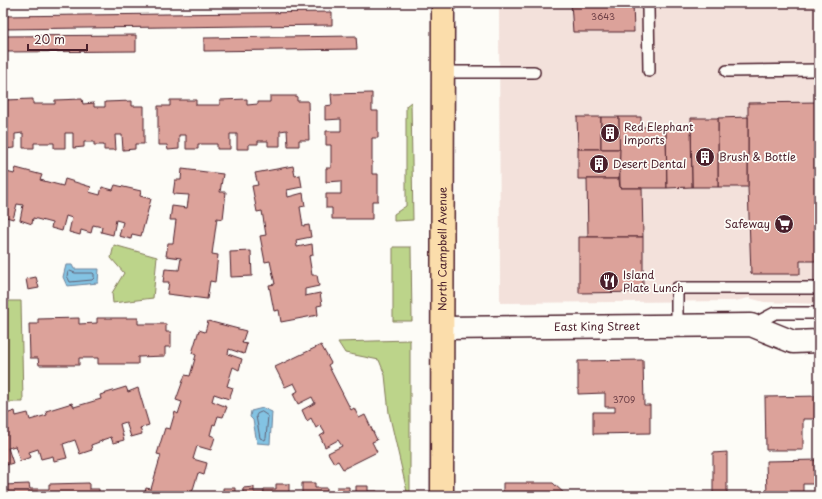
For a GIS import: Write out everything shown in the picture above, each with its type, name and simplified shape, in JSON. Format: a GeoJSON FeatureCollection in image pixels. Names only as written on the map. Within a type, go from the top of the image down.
{"type":"FeatureCollection","features":[{"type":"Feature","properties":{"kind":"main road","name":"North Campbell Avenue"},"geometry":{"type":"LineString","coordinates":[[442,496],[443,3]]}},
{"type":"Feature","properties":{"kind":"street","name":"East King Street"},"geometry":{"type":"LineString","coordinates":[[442,328],[751,325]]}},
{"type":"Feature","properties":{"kind":"street"},"geometry":{"type":"LineString","coordinates":[[751,325],[793,342],[819,341]]}},
{"type":"Feature","properties":{"kind":"lane"},"geometry":{"type":"LineString","coordinates":[[647,3],[650,71]]}},
{"type":"Feature","properties":{"kind":"lane"},"geometry":{"type":"LineString","coordinates":[[726,71],[819,70]]}},
{"type":"Feature","properties":{"kind":"lane"},"geometry":{"type":"LineString","coordinates":[[443,72],[534,72]]}},
{"type":"Feature","properties":{"kind":"lane"},"geometry":{"type":"LineString","coordinates":[[677,326],[677,288],[819,288]]}},
{"type":"Feature","properties":{"kind":"lane"},"geometry":{"type":"LineString","coordinates":[[751,325],[775,313],[819,313]]}},
{"type":"Feature","properties":{"kind":"shaded area"},"geometry":{"type":"Polygon","coordinates":[[[499,3],[819,3],[819,304],[764,302],[749,298],[735,301],[500,303],[499,3]]]}},
{"type":"Feature","properties":{"kind":"green space"},"geometry":{"type":"Polygon","coordinates":[[[411,102],[413,220],[394,221],[394,214],[406,206],[406,106],[411,102]]]}},
{"type":"Feature","properties":{"kind":"green space"},"geometry":{"type":"Polygon","coordinates":[[[114,245],[157,257],[153,298],[113,303],[112,293],[124,273],[111,258],[114,245]]]}},
{"type":"Feature","properties":{"kind":"green space"},"geometry":{"type":"Polygon","coordinates":[[[393,247],[411,247],[412,321],[393,321],[393,247]]]}},
{"type":"Feature","properties":{"kind":"green space"},"geometry":{"type":"Polygon","coordinates":[[[3,301],[21,301],[23,402],[3,402],[3,301]]]}},
{"type":"Feature","properties":{"kind":"green space"},"geometry":{"type":"Polygon","coordinates":[[[410,340],[410,496],[408,496],[389,413],[385,375],[379,360],[345,353],[338,342],[410,340]]]}},
{"type":"Feature","properties":{"kind":"water"},"geometry":{"type":"Polygon","coordinates":[[[66,265],[72,265],[74,269],[99,269],[98,283],[67,286],[63,277],[66,265]]]}},
{"type":"Feature","properties":{"kind":"water"},"geometry":{"type":"Polygon","coordinates":[[[263,408],[272,412],[270,444],[257,443],[253,420],[250,417],[251,411],[263,408]]]}},
{"type":"Feature","properties":{"kind":"building"},"geometry":{"type":"Polygon","coordinates":[[[571,3],[633,3],[634,32],[573,32],[571,3]]]}},
{"type":"Feature","properties":{"kind":"building"},"geometry":{"type":"Polygon","coordinates":[[[332,12],[332,25],[3,29],[3,16],[332,12]]]}},
{"type":"Feature","properties":{"kind":"building"},"geometry":{"type":"Polygon","coordinates":[[[136,35],[136,51],[3,52],[3,36],[136,35]]]}},
{"type":"Feature","properties":{"kind":"building"},"geometry":{"type":"Polygon","coordinates":[[[356,36],[357,49],[204,51],[204,38],[356,36]]]}},
{"type":"Feature","properties":{"kind":"building"},"geometry":{"type":"Polygon","coordinates":[[[372,93],[372,111],[378,111],[378,138],[372,138],[372,174],[378,174],[378,201],[372,201],[372,219],[332,219],[332,208],[326,208],[326,194],[341,194],[341,181],[326,182],[326,168],[331,168],[331,145],[326,145],[326,131],[341,131],[341,119],[325,120],[325,106],[332,105],[331,94],[372,93]]]}},
{"type":"Feature","properties":{"kind":"building"},"geometry":{"type":"Polygon","coordinates":[[[270,96],[297,96],[297,101],[308,101],[309,140],[299,140],[299,146],[288,146],[287,130],[280,131],[280,146],[268,146],[268,141],[258,141],[258,144],[249,144],[249,149],[237,149],[237,134],[230,134],[230,149],[217,149],[217,144],[198,144],[198,149],[186,149],[186,135],[179,135],[179,149],[168,150],[167,145],[158,145],[158,106],[170,106],[170,100],[196,100],[196,105],[220,105],[220,100],[247,99],[247,105],[258,104],[258,102],[270,102],[270,96]]]}},
{"type":"Feature","properties":{"kind":"building"},"geometry":{"type":"Polygon","coordinates":[[[33,99],[33,104],[55,104],[55,100],[82,99],[83,104],[94,103],[94,107],[105,107],[105,102],[132,101],[132,106],[144,106],[144,144],[135,144],[135,149],[123,150],[122,135],[115,135],[116,150],[104,150],[104,145],[94,145],[94,142],[84,142],[84,147],[73,148],[73,133],[65,133],[65,148],[54,148],[54,143],[34,143],[34,148],[23,148],[23,133],[15,134],[15,148],[4,149],[3,106],[5,106],[5,100],[33,99]]]}},
{"type":"Feature","properties":{"kind":"building","name":"Safeway"},"geometry":{"type":"Polygon","coordinates":[[[819,102],[819,261],[800,261],[800,274],[751,274],[748,187],[748,103],[819,102]]]}},
{"type":"Feature","properties":{"kind":"building"},"geometry":{"type":"Polygon","coordinates":[[[577,117],[601,117],[601,149],[578,149],[577,117]]]}},
{"type":"Feature","properties":{"kind":"building","name":"Red Elephant Imports"},"geometry":{"type":"Polygon","coordinates":[[[601,117],[619,117],[620,149],[601,149],[601,117]]]}},
{"type":"Feature","properties":{"kind":"building"},"geometry":{"type":"Polygon","coordinates":[[[619,117],[641,117],[641,127],[666,127],[667,188],[620,188],[619,117]]]}},
{"type":"Feature","properties":{"kind":"building"},"geometry":{"type":"Polygon","coordinates":[[[748,117],[748,187],[718,187],[718,118],[748,117]]]}},
{"type":"Feature","properties":{"kind":"building","name":"Brush & Bottle"},"geometry":{"type":"Polygon","coordinates":[[[691,118],[718,118],[718,187],[692,187],[691,118]]]}},
{"type":"Feature","properties":{"kind":"building"},"geometry":{"type":"Polygon","coordinates":[[[666,127],[691,127],[692,187],[667,188],[666,127]]]}},
{"type":"Feature","properties":{"kind":"building","name":"Desert Dental"},"geometry":{"type":"Polygon","coordinates":[[[578,149],[620,149],[619,179],[578,179],[578,149]]]}},
{"type":"Feature","properties":{"kind":"building"},"geometry":{"type":"Polygon","coordinates":[[[293,166],[295,176],[300,175],[302,187],[287,190],[288,197],[303,193],[305,206],[300,207],[303,226],[309,225],[311,237],[296,240],[297,247],[312,244],[313,255],[309,256],[312,275],[317,275],[319,286],[305,289],[305,296],[320,293],[322,305],[317,306],[318,315],[281,322],[279,310],[274,311],[269,285],[275,284],[270,261],[265,262],[260,236],[266,235],[262,211],[257,212],[252,186],[258,185],[255,173],[293,166]]]}},
{"type":"Feature","properties":{"kind":"building"},"geometry":{"type":"Polygon","coordinates":[[[16,168],[42,175],[40,180],[63,186],[65,179],[91,187],[89,192],[100,195],[102,187],[113,190],[115,185],[141,191],[140,196],[151,199],[141,236],[132,234],[131,239],[119,236],[123,222],[116,220],[113,235],[101,232],[102,227],[93,225],[91,233],[81,230],[80,235],[69,232],[72,218],[66,216],[62,231],[51,228],[52,223],[33,218],[32,224],[20,220],[23,205],[17,204],[13,219],[3,216],[3,171],[14,174],[16,168]]]}},
{"type":"Feature","properties":{"kind":"building"},"geometry":{"type":"Polygon","coordinates":[[[182,169],[223,174],[220,192],[226,192],[223,219],[217,218],[212,254],[218,255],[215,282],[210,281],[207,299],[167,294],[169,282],[163,282],[165,269],[179,270],[181,258],[166,256],[168,243],[173,243],[176,220],[170,220],[172,206],[187,208],[189,195],[173,194],[175,180],[181,180],[182,169]]]}},
{"type":"Feature","properties":{"kind":"building"},"geometry":{"type":"Polygon","coordinates":[[[587,179],[619,179],[620,188],[642,188],[643,237],[588,237],[587,179]]]}},
{"type":"Feature","properties":{"kind":"building"},"geometry":{"type":"Polygon","coordinates":[[[579,237],[643,237],[643,292],[579,293],[579,237]]]}},
{"type":"Feature","properties":{"kind":"building"},"geometry":{"type":"Polygon","coordinates":[[[251,251],[252,276],[231,277],[230,252],[251,251]]]}},
{"type":"Feature","properties":{"kind":"building"},"geometry":{"type":"Polygon","coordinates":[[[36,277],[39,288],[28,290],[26,279],[36,277]]]}},
{"type":"Feature","properties":{"kind":"building"},"geometry":{"type":"Polygon","coordinates":[[[79,318],[79,324],[97,323],[97,318],[138,318],[138,324],[166,324],[166,332],[171,332],[171,347],[165,347],[165,356],[138,357],[138,364],[98,364],[98,358],[79,358],[79,365],[39,365],[38,358],[30,358],[29,324],[38,324],[38,319],[79,318]]]}},
{"type":"Feature","properties":{"kind":"building"},"geometry":{"type":"Polygon","coordinates":[[[208,321],[246,331],[242,343],[247,344],[244,354],[229,349],[228,354],[242,359],[239,370],[233,367],[227,386],[233,388],[229,399],[214,394],[212,401],[227,407],[223,417],[218,416],[215,425],[213,424],[210,435],[215,437],[211,450],[197,446],[193,459],[207,463],[204,475],[198,473],[191,496],[144,496],[146,488],[151,489],[161,455],[157,454],[165,428],[170,429],[175,412],[178,414],[182,402],[176,400],[185,375],[190,376],[196,355],[192,353],[199,330],[205,332],[208,321]]]}},
{"type":"Feature","properties":{"kind":"building"},"geometry":{"type":"Polygon","coordinates":[[[321,345],[331,363],[328,365],[351,410],[354,408],[359,418],[365,415],[377,440],[372,442],[377,452],[343,469],[338,461],[334,463],[328,453],[342,446],[338,440],[325,447],[320,436],[325,433],[320,425],[316,428],[311,418],[307,421],[302,410],[315,403],[312,397],[298,404],[293,394],[298,391],[294,383],[285,387],[275,367],[321,345]]]}},
{"type":"Feature","properties":{"kind":"building"},"geometry":{"type":"Polygon","coordinates":[[[643,360],[644,405],[650,405],[650,433],[593,434],[593,412],[615,412],[615,407],[605,407],[605,393],[578,394],[578,361],[643,360]]]}},
{"type":"Feature","properties":{"kind":"building"},"geometry":{"type":"Polygon","coordinates":[[[126,387],[128,392],[138,388],[149,425],[140,428],[142,434],[131,437],[126,422],[120,424],[124,440],[113,443],[111,437],[91,445],[92,450],[80,454],[75,440],[63,444],[67,458],[54,461],[53,456],[41,459],[38,449],[29,452],[31,457],[20,461],[15,446],[8,448],[13,463],[3,466],[3,415],[15,411],[16,416],[28,413],[30,420],[47,415],[46,411],[72,403],[74,407],[101,399],[100,395],[126,387]]]}},
{"type":"Feature","properties":{"kind":"building"},"geometry":{"type":"Polygon","coordinates":[[[819,396],[819,419],[803,419],[803,450],[766,450],[765,397],[819,396]]]}},
{"type":"Feature","properties":{"kind":"building"},"geometry":{"type":"Polygon","coordinates":[[[727,452],[727,496],[713,496],[713,453],[727,452]]]}},
{"type":"Feature","properties":{"kind":"building"},"geometry":{"type":"Polygon","coordinates":[[[819,460],[819,484],[803,484],[803,496],[767,496],[766,461],[819,460]]]}},
{"type":"Feature","properties":{"kind":"building"},"geometry":{"type":"Polygon","coordinates":[[[89,483],[89,489],[99,489],[99,496],[3,496],[3,485],[29,484],[30,489],[49,489],[49,484],[89,483]]]}},
{"type":"Feature","properties":{"kind":"building"},"geometry":{"type":"Polygon","coordinates":[[[302,483],[315,483],[315,488],[327,488],[327,492],[337,492],[337,487],[349,487],[349,496],[302,496],[302,483]]]}},
{"type":"Feature","properties":{"kind":"building"},"geometry":{"type":"Polygon","coordinates":[[[503,483],[553,483],[567,496],[503,496],[503,483]]]}},
{"type":"Feature","properties":{"kind":"building"},"geometry":{"type":"Polygon","coordinates":[[[276,484],[289,484],[289,496],[243,496],[243,488],[254,487],[254,492],[264,492],[264,489],[276,489],[276,484]]]}},
{"type":"Feature","properties":{"kind":"building"},"geometry":{"type":"Polygon","coordinates":[[[356,486],[368,486],[368,491],[377,491],[377,496],[356,496],[356,486]]]}},
{"type":"Feature","properties":{"kind":"building"},"geometry":{"type":"Polygon","coordinates":[[[223,488],[235,488],[235,496],[214,496],[213,493],[223,493],[223,488]]]}},
{"type":"Feature","properties":{"kind":"place","name":"Red Elephant Imports"},"geometry":{"type":"Point","coordinates":[610,133]}},
{"type":"Feature","properties":{"kind":"place","name":"Brush & Bottle"},"geometry":{"type":"Point","coordinates":[705,157]}},
{"type":"Feature","properties":{"kind":"place","name":"Desert Dental"},"geometry":{"type":"Point","coordinates":[599,164]}},
{"type":"Feature","properties":{"kind":"place","name":"Safeway"},"geometry":{"type":"Point","coordinates":[784,224]}},
{"type":"Feature","properties":{"kind":"place","name":"Island Plate Lunch"},"geometry":{"type":"Point","coordinates":[609,281]}}]}
